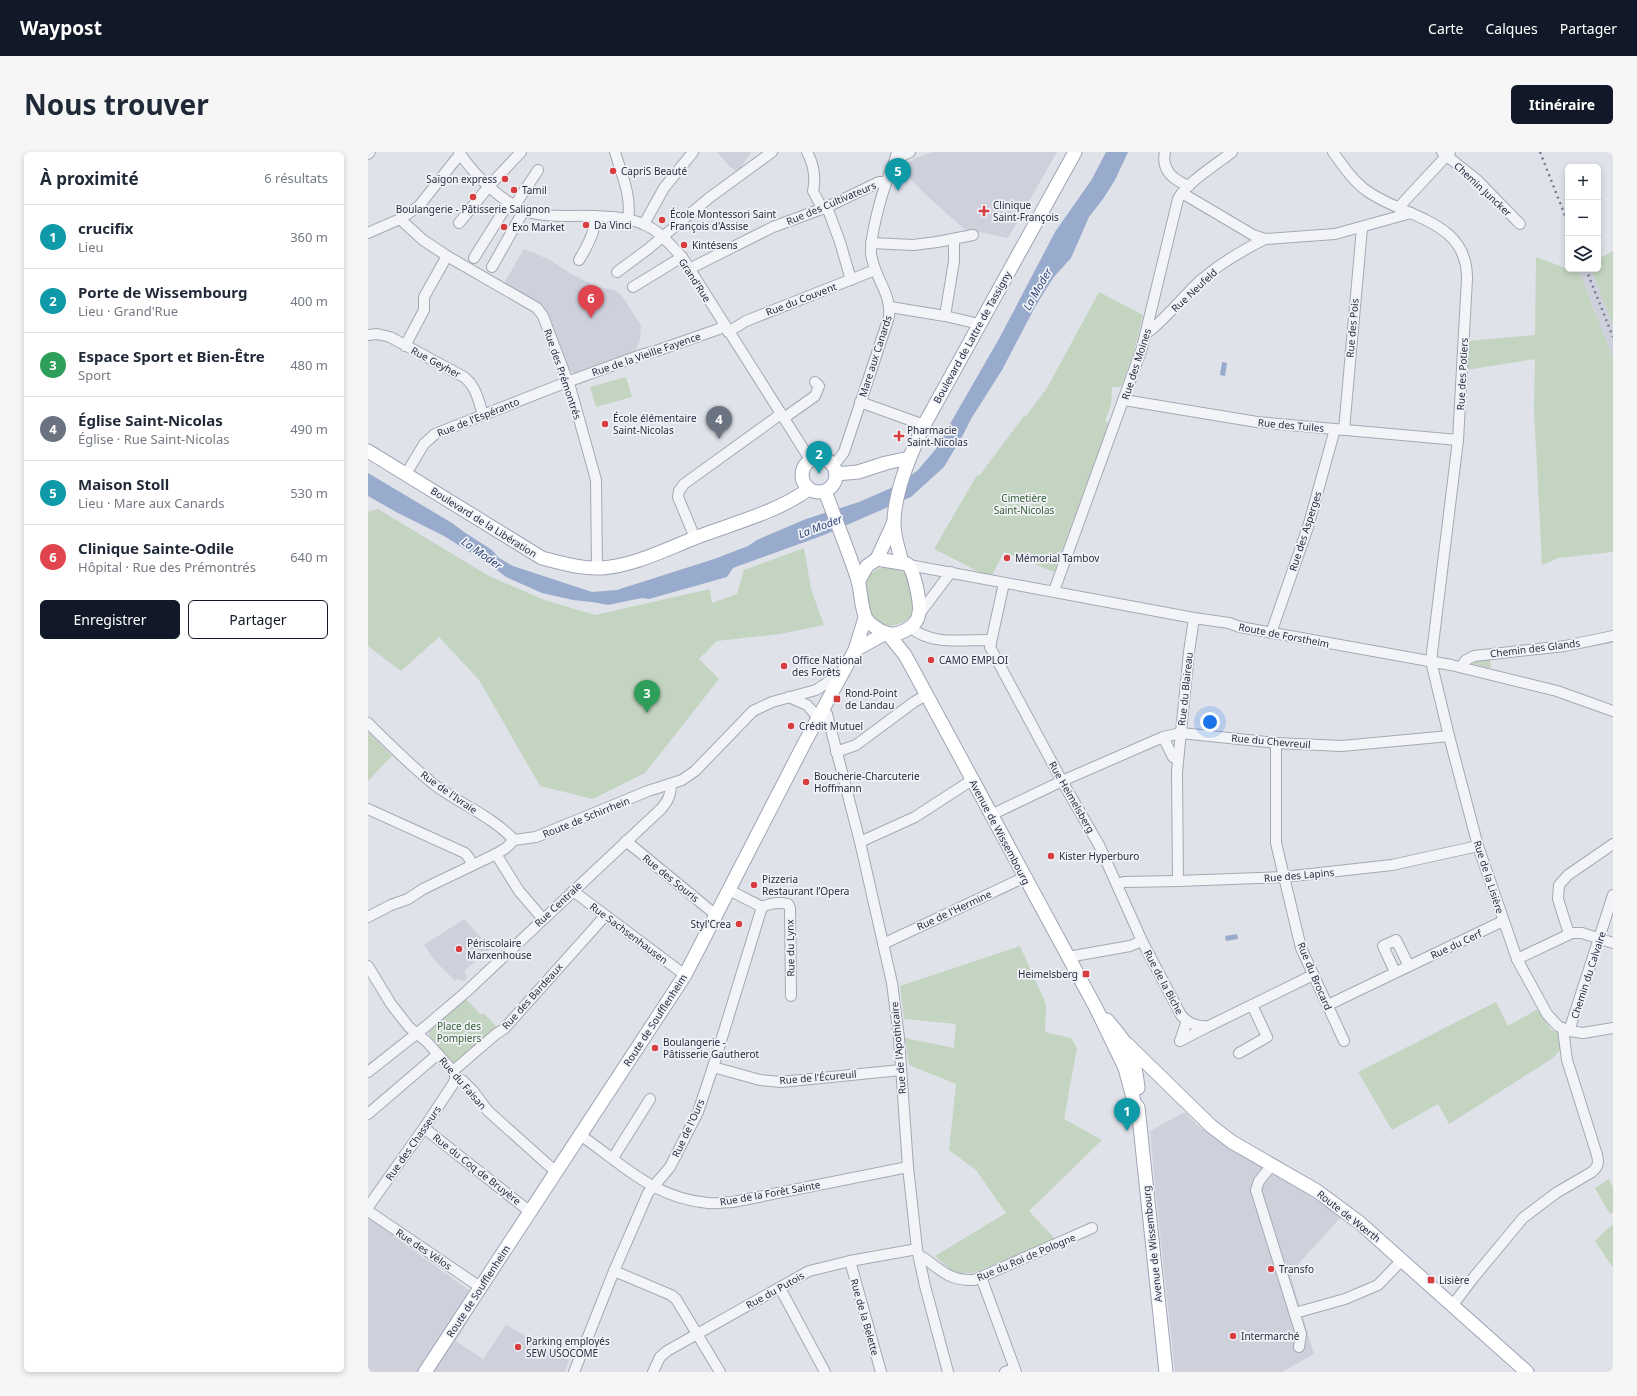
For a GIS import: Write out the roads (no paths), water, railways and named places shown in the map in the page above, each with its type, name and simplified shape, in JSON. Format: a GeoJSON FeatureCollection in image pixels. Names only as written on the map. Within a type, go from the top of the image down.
{"type":"FeatureCollection","features":[{"type":"Feature","properties":{"kind":"main road","name":"Boulevard de Lattre de Tassigny"},"geometry":{"type":"LineString","coordinates":[[894,520],[907,464],[924,425],[1075,152]]}},
{"type":"Feature","properties":{"kind":"main road","name":"Boulevard de la Libération"},"geometry":{"type":"LineString","coordinates":[[368,451],[542,558],[570,565],[596,568],[638,560],[786,504],[809,489]]}},
{"type":"Feature","properties":{"kind":"main road"},"geometry":{"type":"LineString","coordinates":[[834,469],[834,484],[825,491],[820,492],[809,489],[802,474],[807,464],[811,460],[822,459],[834,469],[858,472],[886,463],[907,464]]}},
{"type":"Feature","properties":{"kind":"main road"},"geometry":{"type":"LineString","coordinates":[[825,491],[858,582],[865,618],[887,633],[910,628]]}},
{"type":"Feature","properties":{"kind":"main road"},"geometry":{"type":"LineString","coordinates":[[858,582],[867,566],[875,560],[894,520]]}},
{"type":"Feature","properties":{"kind":"main road"},"geometry":{"type":"LineString","coordinates":[[894,520],[896,540],[906,564],[914,575],[920,613],[910,628],[904,655]]}},
{"type":"Feature","properties":{"kind":"main road"},"geometry":{"type":"LineString","coordinates":[[846,547],[875,560],[906,564]]}},
{"type":"Feature","properties":{"kind":"main road","name":"Route de Soufflenheim"},"geometry":{"type":"LineString","coordinates":[[425,1372],[579,1134],[685,975],[823,710],[856,650],[865,618]]}},
{"type":"Feature","properties":{"kind":"main road","name":"Route de Soufflenheim"},"geometry":{"type":"LineString","coordinates":[[856,650],[887,633]]}},
{"type":"Feature","properties":{"kind":"main road","name":"Avenue de Wissembourg"},"geometry":{"type":"LineString","coordinates":[[887,633],[904,655],[1110,1036],[1133,1070],[1166,1372]]}},
{"type":"Feature","properties":{"kind":"main road","name":"Avenue de Wissembourg"},"geometry":{"type":"LineString","coordinates":[[1096,1008],[1127,1044],[1138,1090],[1138,1116]]}},
{"type":"Feature","properties":{"kind":"main road","name":"Route de Wœrth"},"geometry":{"type":"LineString","coordinates":[[1127,1044],[1211,1126],[1232,1142],[1317,1191],[1360,1222],[1527,1372]]}},
{"type":"Feature","properties":{"kind":"main road"},"geometry":{"type":"LineString","coordinates":[[1133,1070],[1155,1072]]}},
{"type":"Feature","properties":{"kind":"main road"},"geometry":{"type":"LineString","coordinates":[[1138,1090],[1139,1082],[1143,1077],[1155,1072]]}},
{"type":"Feature","properties":{"kind":"street"},"geometry":{"type":"LineString","coordinates":[[459,223],[489,186],[521,152]]}},
{"type":"Feature","properties":{"kind":"street"},"geometry":{"type":"LineString","coordinates":[[615,152],[627,193],[629,210],[628,218]]}},
{"type":"Feature","properties":{"kind":"street"},"geometry":{"type":"LineString","coordinates":[[644,224],[664,188],[693,152]]}},
{"type":"Feature","properties":{"kind":"street"},"geometry":{"type":"LineString","coordinates":[[617,272],[709,198],[772,152]]}},
{"type":"Feature","properties":{"kind":"street"},"geometry":{"type":"LineString","coordinates":[[808,152],[814,169],[815,184],[813,191],[825,208],[840,242],[851,280]]}},
{"type":"Feature","properties":{"kind":"street"},"geometry":{"type":"LineString","coordinates":[[897,155],[910,152]]}},
{"type":"Feature","properties":{"kind":"street","name":"Rue Neufeld"},"geometry":{"type":"LineString","coordinates":[[1165,152],[1164,162],[1168,172],[1185,189],[1253,235],[1265,239],[1327,235],[1362,228],[1411,213]]}},
{"type":"Feature","properties":{"kind":"street","name":"Rue des Moines"},"geometry":{"type":"LineString","coordinates":[[1054,591],[1147,333],[1176,204],[1185,189],[1232,152]]}},
{"type":"Feature","properties":{"kind":"street","name":"Rue des Potiers"},"geometry":{"type":"LineString","coordinates":[[1333,152],[1353,178],[1368,191],[1441,228],[1451,236],[1462,251],[1466,263],[1467,280],[1458,440],[1431,661]]}},
{"type":"Feature","properties":{"kind":"street","name":"Chemin Juncker"},"geometry":{"type":"LineString","coordinates":[[1399,207],[1446,153],[1477,180],[1520,224]]}},
{"type":"Feature","properties":{"kind":"street"},"geometry":{"type":"LineString","coordinates":[[368,233],[400,219],[419,206],[460,154]]}},
{"type":"Feature","properties":{"kind":"street","name":"Grand'Rue"},"geometry":{"type":"LineString","coordinates":[[460,154],[475,173],[489,186],[516,206],[542,214],[628,218],[644,224],[662,236],[682,258],[811,460]]}},
{"type":"Feature","properties":{"kind":"street","name":"Mare aux Canards"},"geometry":{"type":"LineString","coordinates":[[834,469],[844,452],[889,317],[890,307],[887,296],[875,270],[871,252],[871,243],[886,182],[897,155]]}},
{"type":"Feature","properties":{"kind":"street"},"geometry":{"type":"LineString","coordinates":[[474,258],[516,206],[538,170]]}},
{"type":"Feature","properties":{"kind":"street","name":"Rue des Cultivateurs"},"geometry":{"type":"LineString","coordinates":[[689,269],[773,228],[825,208],[879,182],[886,182]]}},
{"type":"Feature","properties":{"kind":"street"},"geometry":{"type":"LineString","coordinates":[[492,267],[516,206]]}},
{"type":"Feature","properties":{"kind":"street"},"geometry":{"type":"LineString","coordinates":[[579,260],[592,233],[595,223],[595,216]]}},
{"type":"Feature","properties":{"kind":"street","name":"Rue des Prémontrés"},"geometry":{"type":"LineString","coordinates":[[400,219],[417,235],[447,256],[537,308],[543,316],[571,390],[596,480],[596,568]]}},
{"type":"Feature","properties":{"kind":"street","name":"Rue des Pois"},"geometry":{"type":"LineString","coordinates":[[1339,429],[1362,228]]}},
{"type":"Feature","properties":{"kind":"street"},"geometry":{"type":"LineString","coordinates":[[871,243],[913,245],[973,235]]}},
{"type":"Feature","properties":{"kind":"street"},"geometry":{"type":"LineString","coordinates":[[945,316],[954,261],[954,238]]}},
{"type":"Feature","properties":{"kind":"street","name":"Rue Neufeld"},"geometry":{"type":"LineString","coordinates":[[1147,333],[1203,278],[1236,254],[1265,239]]}},
{"type":"Feature","properties":{"kind":"street"},"geometry":{"type":"LineString","coordinates":[[405,346],[424,310],[424,297],[447,256]]}},
{"type":"Feature","properties":{"kind":"street"},"geometry":{"type":"LineString","coordinates":[[633,287],[682,258]]}},
{"type":"Feature","properties":{"kind":"street","name":"Rue du Couvent"},"geometry":{"type":"LineString","coordinates":[[726,328],[875,270]]}},
{"type":"Feature","properties":{"kind":"street"},"geometry":{"type":"LineString","coordinates":[[890,307],[945,316],[979,324]]}},
{"type":"Feature","properties":{"kind":"street","name":"Rue de la Vieille Fayence"},"geometry":{"type":"LineString","coordinates":[[567,382],[726,328]]}},
{"type":"Feature","properties":{"kind":"street","name":"Rue Geyher"},"geometry":{"type":"LineString","coordinates":[[368,335],[377,334],[390,337],[469,381],[475,390],[483,415]]}},
{"type":"Feature","properties":{"kind":"street","name":"Rue de l'Espéranto"},"geometry":{"type":"LineString","coordinates":[[406,474],[424,444],[435,434],[567,382]]}},
{"type":"Feature","properties":{"kind":"street"},"geometry":{"type":"LineString","coordinates":[[695,538],[678,496],[679,491],[684,484],[782,416],[815,396],[819,386],[815,382]]}},
{"type":"Feature","properties":{"kind":"street","name":"Rue des Tuiles"},"geometry":{"type":"LineString","coordinates":[[1124,400],[1257,422],[1458,440]]}},
{"type":"Feature","properties":{"kind":"street"},"geometry":{"type":"LineString","coordinates":[[860,402],[924,425]]}},
{"type":"Feature","properties":{"kind":"street","name":"Rue des Asperges"},"geometry":{"type":"LineString","coordinates":[[1271,632],[1308,527],[1339,429]]}},
{"type":"Feature","properties":{"kind":"street","name":"Route de Forstheim"},"geometry":{"type":"LineString","coordinates":[[906,564],[1194,618],[1229,623],[1240,628],[1271,632],[1461,667],[1557,691],[1613,711]]}},
{"type":"Feature","properties":{"kind":"street"},"geometry":{"type":"LineString","coordinates":[[920,613],[951,572]]}},
{"type":"Feature","properties":{"kind":"street"},"geometry":{"type":"LineString","coordinates":[[910,628],[922,636],[937,640],[986,640],[991,643],[994,637],[1004,583]]}},
{"type":"Feature","properties":{"kind":"street","name":"Rue du Blaireau"},"geometry":{"type":"LineString","coordinates":[[1178,881],[1177,772],[1189,652],[1194,618]]}},
{"type":"Feature","properties":{"kind":"street","name":"Chemin des Glands"},"geometry":{"type":"LineString","coordinates":[[1461,667],[1466,660],[1474,656],[1565,646],[1613,636]]}},
{"type":"Feature","properties":{"kind":"street","name":"Rue Heimelsberg"},"geometry":{"type":"LineString","coordinates":[[991,643],[992,652],[1062,781],[1099,845],[1142,941]]}},
{"type":"Feature","properties":{"kind":"street","name":"Rue de la Lisière"},"geometry":{"type":"LineString","coordinates":[[1431,661],[1478,846],[1503,921],[1517,959],[1547,1014],[1554,1023],[1566,1030]]}},
{"type":"Feature","properties":{"kind":"street","name":"Route de Schirrhein"},"geometry":{"type":"LineString","coordinates":[[514,840],[536,837],[682,780],[695,771],[753,711],[772,702],[816,690],[843,672]]}},
{"type":"Feature","properties":{"kind":"street"},"geometry":{"type":"LineString","coordinates":[[807,692],[823,710]]}},
{"type":"Feature","properties":{"kind":"street"},"geometry":{"type":"LineString","coordinates":[[836,752],[856,745],[914,702],[926,695]]}},
{"type":"Feature","properties":{"kind":"street"},"geometry":{"type":"LineString","coordinates":[[789,697],[823,710]]}},
{"type":"Feature","properties":{"kind":"street","name":"Rue de l'Apothicaire"},"geometry":{"type":"LineString","coordinates":[[823,710],[827,714],[860,842],[892,983],[901,1070],[908,1167],[918,1253],[925,1286],[948,1372]]}},
{"type":"Feature","properties":{"kind":"street","name":"Rue de l'Ivraie"},"geometry":{"type":"LineString","coordinates":[[368,723],[437,786],[498,825],[514,840]]}},
{"type":"Feature","properties":{"kind":"street","name":"Rue du Chevreuil"},"geometry":{"type":"LineString","coordinates":[[991,815],[1062,781],[1163,737],[1181,733],[1276,743],[1342,746],[1449,736]]}},
{"type":"Feature","properties":{"kind":"street"},"geometry":{"type":"LineString","coordinates":[[1163,737],[1173,757],[1178,760]]}},
{"type":"Feature","properties":{"kind":"street","name":"Rue du Brocard"},"geometry":{"type":"LineString","coordinates":[[1276,743],[1276,843],[1301,948],[1344,1041]]}},
{"type":"Feature","properties":{"kind":"street"},"geometry":{"type":"LineString","coordinates":[[860,842],[915,817],[972,780]]}},
{"type":"Feature","properties":{"kind":"street","name":"Rue Centrale"},"geometry":{"type":"LineString","coordinates":[[368,1072],[466,992],[626,841],[667,802],[671,794],[671,784]]}},
{"type":"Feature","properties":{"kind":"street"},"geometry":{"type":"LineString","coordinates":[[368,809],[465,853],[472,865]]}},
{"type":"Feature","properties":{"kind":"street"},"geometry":{"type":"LineString","coordinates":[[368,917],[391,905],[408,899],[423,889],[496,854],[506,848],[514,840]]}},
{"type":"Feature","properties":{"kind":"street","name":"Rue des Souris"},"geometry":{"type":"LineString","coordinates":[[626,841],[716,915]]}},
{"type":"Feature","properties":{"kind":"street"},"geometry":{"type":"LineString","coordinates":[[1569,934],[1558,899],[1558,885],[1568,875],[1613,844]]}},
{"type":"Feature","properties":{"kind":"street","name":"Rue des Lapins"},"geometry":{"type":"LineString","coordinates":[[1117,884],[1124,882],[1284,877],[1392,865],[1478,846]]}},
{"type":"Feature","properties":{"kind":"street"},"geometry":{"type":"LineString","coordinates":[[496,854],[519,891],[543,919]]}},
{"type":"Feature","properties":{"kind":"street","name":"Rue de l'Hermine"},"geometry":{"type":"LineString","coordinates":[[883,944],[1025,877]]}},
{"type":"Feature","properties":{"kind":"street"},"geometry":{"type":"LineString","coordinates":[[729,890],[762,907]]}},
{"type":"Feature","properties":{"kind":"street","name":"Rue Sachsenhausen"},"geometry":{"type":"LineString","coordinates":[[573,891],[685,975]]}},
{"type":"Feature","properties":{"kind":"street","name":"Chemin du Calvaire"},"geometry":{"type":"LineString","coordinates":[[1566,1030],[1599,939],[1613,895]]}},
{"type":"Feature","properties":{"kind":"street","name":"Rue du Lynx"},"geometry":{"type":"LineString","coordinates":[[762,907],[768,904],[783,903],[788,904],[790,908],[791,996]]}},
{"type":"Feature","properties":{"kind":"street","name":"Rue de l'Ours"},"geometry":{"type":"LineString","coordinates":[[574,1372],[614,1271],[652,1187],[670,1166],[698,1112],[714,1067],[762,907]]}},
{"type":"Feature","properties":{"kind":"street","name":"Rue des Bardeaux"},"geometry":{"type":"LineString","coordinates":[[454,1074],[496,1034],[504,1029],[605,916]]}},
{"type":"Feature","properties":{"kind":"street","name":"Rue du Cerf"},"geometry":{"type":"LineString","coordinates":[[1328,1005],[1503,921]]}},
{"type":"Feature","properties":{"kind":"street"},"geometry":{"type":"LineString","coordinates":[[1517,959],[1569,934],[1582,933],[1613,943]]}},
{"type":"Feature","properties":{"kind":"street"},"geometry":{"type":"LineString","coordinates":[[1395,972],[1383,946],[1396,940],[1409,966]]}},
{"type":"Feature","properties":{"kind":"street"},"geometry":{"type":"LineString","coordinates":[[1068,957],[1130,946],[1142,941]]}},
{"type":"Feature","properties":{"kind":"street","name":"Rue de la Biche"},"geometry":{"type":"LineString","coordinates":[[1142,941],[1181,1015],[1188,1022],[1195,1025],[1209,1026]]}},
{"type":"Feature","properties":{"kind":"street","name":"Rue du Faisan"},"geometry":{"type":"LineString","coordinates":[[368,966],[391,1004],[409,1027],[416,1034],[422,1037],[454,1074],[473,1091],[488,1111],[555,1171]]}},
{"type":"Feature","properties":{"kind":"street","name":"Rue de la Biche"},"geometry":{"type":"LineString","coordinates":[[1188,1022],[1180,1041],[1313,975]]}},
{"type":"Feature","properties":{"kind":"street"},"geometry":{"type":"LineString","coordinates":[[1239,1053],[1267,1038],[1252,1005]]}},
{"type":"Feature","properties":{"kind":"street"},"geometry":{"type":"LineString","coordinates":[[1452,1306],[1523,1218],[1539,1204],[1592,1172],[1597,1167],[1597,1155],[1567,1060],[1566,1030],[1588,1033],[1613,1028]]}},
{"type":"Feature","properties":{"kind":"street"},"geometry":{"type":"LineString","coordinates":[[368,1114],[438,1054]]}},
{"type":"Feature","properties":{"kind":"street","name":"Rue de l'Écureuil"},"geometry":{"type":"LineString","coordinates":[[714,1067],[760,1080],[781,1082],[901,1070]]}},
{"type":"Feature","properties":{"kind":"street","name":"Rue des Chasseurs"},"geometry":{"type":"LineString","coordinates":[[368,1207],[453,1084],[454,1074]]}},
{"type":"Feature","properties":{"kind":"street"},"geometry":{"type":"LineString","coordinates":[[613,1158],[650,1099]]}},
{"type":"Feature","properties":{"kind":"street","name":"Rue du Coq de Bruyère"},"geometry":{"type":"LineString","coordinates":[[424,1128],[529,1211]]}},
{"type":"Feature","properties":{"kind":"street","name":"Rue de la Forêt Sainte"},"geometry":{"type":"LineString","coordinates":[[579,1134],[613,1158],[641,1181],[652,1187],[679,1198],[709,1204],[733,1202],[908,1167]]}},
{"type":"Feature","properties":{"kind":"street"},"geometry":{"type":"LineString","coordinates":[[1272,1165],[1259,1181],[1256,1190],[1301,1334],[1299,1347]]}},
{"type":"Feature","properties":{"kind":"street","name":"Rue des Vélos"},"geometry":{"type":"LineString","coordinates":[[368,1211],[480,1287]]}},
{"type":"Feature","properties":{"kind":"street","name":"Rue du Roi de Pologne"},"geometry":{"type":"LineString","coordinates":[[918,1253],[951,1277],[962,1280],[974,1280],[1092,1228]]}},
{"type":"Feature","properties":{"kind":"street","name":"Rue du Putois"},"geometry":{"type":"LineString","coordinates":[[653,1372],[660,1357],[667,1350],[810,1271],[850,1261],[918,1253]]}},
{"type":"Feature","properties":{"kind":"street"},"geometry":{"type":"LineString","coordinates":[[1295,1313],[1345,1299],[1378,1285],[1402,1260]]}},
{"type":"Feature","properties":{"kind":"street","name":"Rue de la Belette"},"geometry":{"type":"LineString","coordinates":[[850,1261],[881,1372]]}},
{"type":"Feature","properties":{"kind":"street"},"geometry":{"type":"LineString","coordinates":[[614,1271],[671,1295],[680,1305],[720,1372]]}},
{"type":"Feature","properties":{"kind":"street"},"geometry":{"type":"LineString","coordinates":[[981,1276],[1012,1371]]}},
{"type":"Feature","properties":{"kind":"street"},"geometry":{"type":"LineString","coordinates":[[780,1288],[825,1372]]}},
{"type":"Feature","properties":{"kind":"water","name":"La Moder"},"geometry":{"type":"Polygon","coordinates":[[[1106,152],[1128,152],[1115,180],[1089,217],[1071,258],[1053,278],[1035,307],[1002,370],[971,419],[944,467],[911,497],[824,535],[733,568],[727,577],[649,599],[642,598],[608,605],[573,600],[542,593],[506,577],[444,536],[368,496],[368,473],[452,523],[492,550],[499,558],[513,566],[592,592],[617,590],[714,559],[748,546],[757,540],[806,519],[859,502],[891,488],[917,471],[935,450],[1000,337],[1055,232],[1092,179],[1106,152]]]}},
{"type":"Feature","properties":{"kind":"water"},"geometry":{"type":"Polygon","coordinates":[[[1222,362],[1227,363],[1225,376],[1220,375],[1222,362]]]}},
{"type":"Feature","properties":{"kind":"water"},"geometry":{"type":"Polygon","coordinates":[[[1237,934],[1238,939],[1226,941],[1225,936],[1237,934]]]}},
{"type":"Feature","properties":{"kind":"railway"},"geometry":{"type":"LineString","coordinates":[[1540,152],[1565,215]]}},
{"type":"Feature","properties":{"kind":"railway"},"geometry":{"type":"LineString","coordinates":[[1587,272],[1613,337]]}},
{"type":"Feature","properties":{"kind":"place","name":"CapriS Beauté"},"geometry":{"type":"Point","coordinates":[613,171]}},
{"type":"Feature","properties":{"kind":"place","name":"Saïgon express"},"geometry":{"type":"Point","coordinates":[505,179]}},
{"type":"Feature","properties":{"kind":"place","name":"Tamil"},"geometry":{"type":"Point","coordinates":[514,190]}},
{"type":"Feature","properties":{"kind":"place","name":"Maison Stoll"},"geometry":{"type":"Point","coordinates":[898,191]}},
{"type":"Feature","properties":{"kind":"place","name":"Boulangerie - Pâtisserie Salignon"},"geometry":{"type":"Point","coordinates":[473,197]}},
{"type":"Feature","properties":{"kind":"place","name":"Clinique Saint-François"},"geometry":{"type":"Point","coordinates":[984,211]}},
{"type":"Feature","properties":{"kind":"place","name":"École Montessori Saint François d'Assise"},"geometry":{"type":"Point","coordinates":[662,220]}},
{"type":"Feature","properties":{"kind":"place","name":"Da Vinci"},"geometry":{"type":"Point","coordinates":[586,225]}},
{"type":"Feature","properties":{"kind":"place","name":"Exo Market"},"geometry":{"type":"Point","coordinates":[504,227]}},
{"type":"Feature","properties":{"kind":"place","name":"Kintésens"},"geometry":{"type":"Point","coordinates":[684,245]}},
{"type":"Feature","properties":{"kind":"place","name":"Clinique Sainte-Odile"},"geometry":{"type":"Point","coordinates":[591,318]}},
{"type":"Feature","properties":{"kind":"place","name":"École élémentaire Saint-Nicolas"},"geometry":{"type":"Point","coordinates":[605,424]}},
{"type":"Feature","properties":{"kind":"place","name":"Pharmacie Saint-Nicolas"},"geometry":{"type":"Point","coordinates":[899,436]}},
{"type":"Feature","properties":{"kind":"place","name":"Église Saint-Nicolas"},"geometry":{"type":"Point","coordinates":[719,439]}},
{"type":"Feature","properties":{"kind":"place","name":"Porte de Wissembourg"},"geometry":{"type":"Point","coordinates":[819,474]}},
{"type":"Feature","properties":{"kind":"place","name":"Mémorial Tambov"},"geometry":{"type":"Point","coordinates":[1007,558]}},
{"type":"Feature","properties":{"kind":"place","name":"CAMO EMPLOI"},"geometry":{"type":"Point","coordinates":[931,660]}},
{"type":"Feature","properties":{"kind":"place","name":"Office National des Forêts"},"geometry":{"type":"Point","coordinates":[784,666]}},
{"type":"Feature","properties":{"kind":"place","name":"Rond-Point de Landau"},"geometry":{"type":"Point","coordinates":[837,699]}},
{"type":"Feature","properties":{"kind":"place","name":"Espace Sport et Bien-Être"},"geometry":{"type":"Point","coordinates":[647,713]}},
{"type":"Feature","properties":{"kind":"place","name":"Crédit Mutuel"},"geometry":{"type":"Point","coordinates":[791,726]}},
{"type":"Feature","properties":{"kind":"place","name":"Boucherie-Charcuterie Hoffmann"},"geometry":{"type":"Point","coordinates":[806,782]}},
{"type":"Feature","properties":{"kind":"place","name":"Kister Hyperburo"},"geometry":{"type":"Point","coordinates":[1051,856]}},
{"type":"Feature","properties":{"kind":"place","name":"Pizzeria Restaurant l’Opera"},"geometry":{"type":"Point","coordinates":[754,885]}},
{"type":"Feature","properties":{"kind":"place","name":"Styl'Crea"},"geometry":{"type":"Point","coordinates":[739,924]}},
{"type":"Feature","properties":{"kind":"place","name":"Périscolaire Marxenhouse"},"geometry":{"type":"Point","coordinates":[459,949]}},
{"type":"Feature","properties":{"kind":"place","name":"Heimelsberg"},"geometry":{"type":"Point","coordinates":[1086,974]}},
{"type":"Feature","properties":{"kind":"place","name":"Boulangerie - Pâtisserie Gautherot"},"geometry":{"type":"Point","coordinates":[655,1048]}},
{"type":"Feature","properties":{"kind":"place","name":"crucifix"},"geometry":{"type":"Point","coordinates":[1127,1131]}},
{"type":"Feature","properties":{"kind":"place","name":"Transfo"},"geometry":{"type":"Point","coordinates":[1271,1269]}},
{"type":"Feature","properties":{"kind":"place","name":"Lisière"},"geometry":{"type":"Point","coordinates":[1431,1280]}},
{"type":"Feature","properties":{"kind":"place","name":"Intermarché"},"geometry":{"type":"Point","coordinates":[1233,1336]}},
{"type":"Feature","properties":{"kind":"place","name":"Parking employés SEW USOCOME"},"geometry":{"type":"Point","coordinates":[518,1347]}},
{"type":"Feature","properties":{"kind":"park label","name":"Cimetière Saint-Nicolas"},"geometry":{"type":"Point","coordinates":[1024,504]}},
{"type":"Feature","properties":{"kind":"park label","name":"Place des Pompiers"},"geometry":{"type":"Point","coordinates":[459,1032]}}]}
